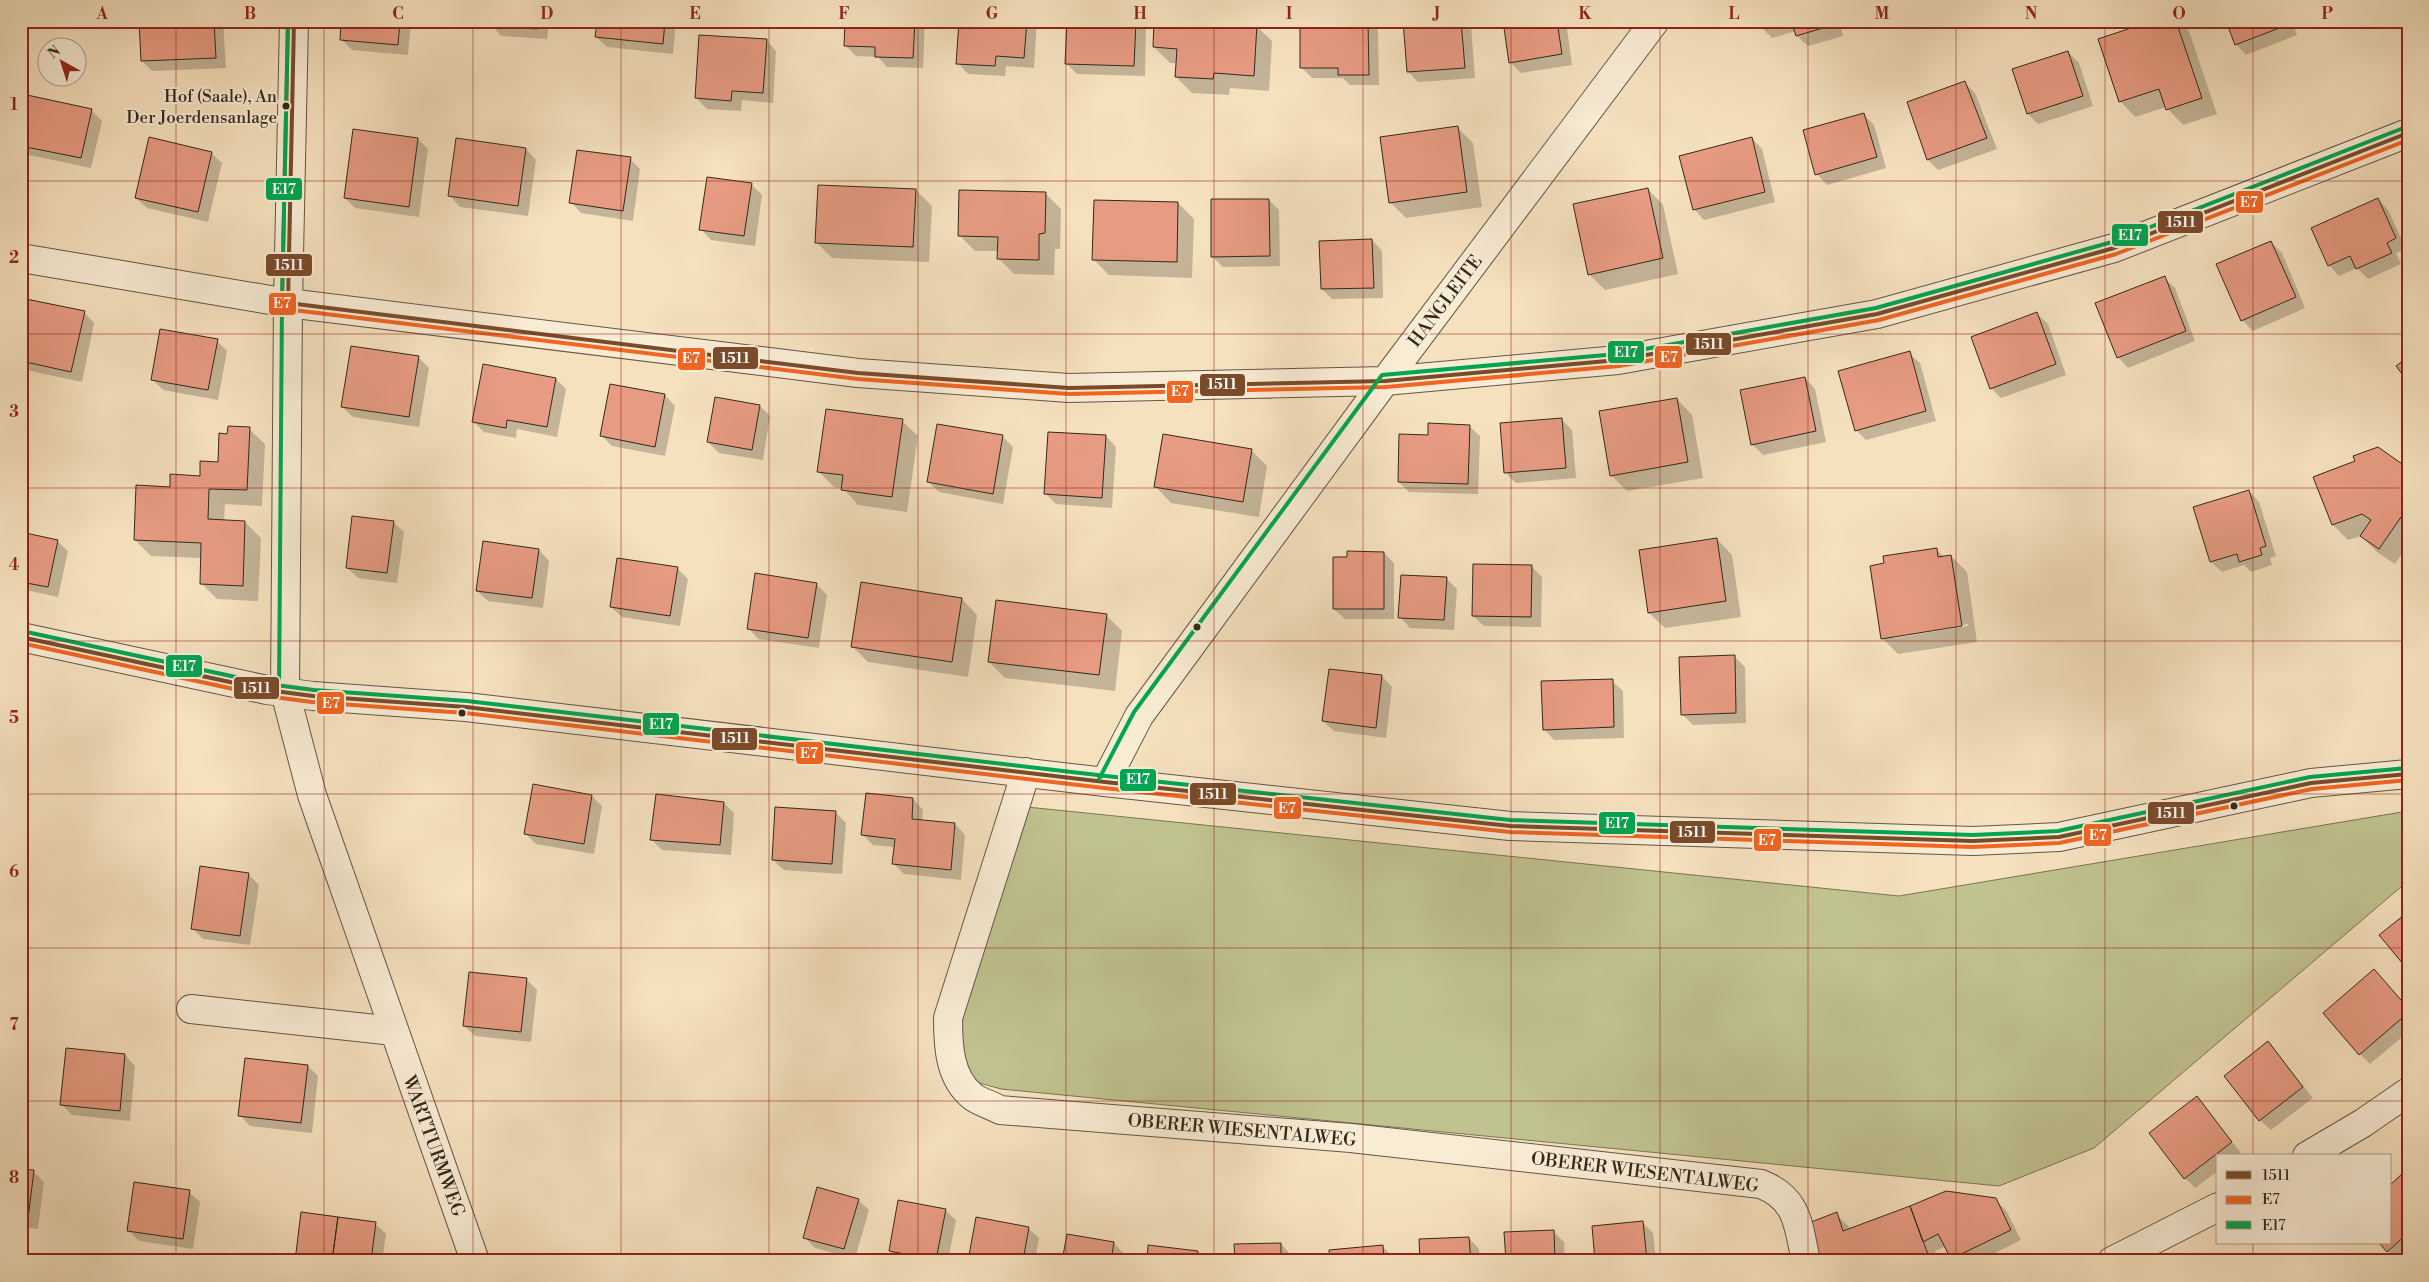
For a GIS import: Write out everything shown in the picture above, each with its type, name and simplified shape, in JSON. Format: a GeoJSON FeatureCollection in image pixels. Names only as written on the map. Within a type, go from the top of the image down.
{"type":"FeatureCollection","features":[{"type":"Feature","properties":{"kind":"street","name":"WARTTURMWEG"},"geometry":{"type":"LineString","coordinates":[[294,21],[288,303],[285,692],[312,795],[475,1261]]}},
{"type":"Feature","properties":{"kind":"street","name":"HANGLEITE"},"geometry":{"type":"LineString","coordinates":[[1105,782],[1139,716],[1384,381],[1655,21]]}},
{"type":"Feature","properties":{"kind":"street"},"geometry":{"type":"LineString","coordinates":[[21,258],[288,303],[858,373],[1069,388],[1384,381],[1618,360],[1877,314],[2114,248],[2408,133]]}},
{"type":"Feature","properties":{"kind":"street"},"geometry":{"type":"LineString","coordinates":[[21,637],[258,688],[285,692],[466,707],[1105,782],[1510,826],[1974,841],[2059,837],[2311,783],[2408,774]]}},
{"type":"Feature","properties":{"kind":"street","name":"OBERER WIESENTALWEG"},"geometry":{"type":"LineString","coordinates":[[1026,772],[948,1018],[948,1046],[956,1076],[972,1096],[1000,1110],[1351,1138],[1761,1184],[1777,1190],[1796,1215],[1806,1261]]}},
{"type":"Feature","properties":{"kind":"street"},"geometry":{"type":"LineString","coordinates":[[191,1009],[394,1031]]}},
{"type":"Feature","properties":{"kind":"street"},"geometry":{"type":"LineString","coordinates":[[2310,1154],[2363,1123],[2408,1092]]}},
{"type":"Feature","properties":{"kind":"street"},"geometry":{"type":"LineString","coordinates":[[2112,1261],[2216,1208]]}},
{"type":"Feature","properties":{"kind":"green space"},"geometry":{"type":"Polygon","coordinates":[[[1027,807],[1899,896],[2408,811],[2408,881],[2094,1148],[1999,1186],[1001,1089],[976,1082],[961,1065],[955,1017],[1027,807]]]}},
{"type":"Feature","properties":{"kind":"building"},"geometry":{"type":"Polygon","coordinates":[[[139,21],[214,21],[216,58],[141,61],[139,21]]]}},
{"type":"Feature","properties":{"kind":"building"},"geometry":{"type":"Polygon","coordinates":[[[341,21],[400,21],[398,45],[340,40],[341,21]]]}},
{"type":"Feature","properties":{"kind":"building"},"geometry":{"type":"Polygon","coordinates":[[[489,21],[538,21],[537,29],[489,26],[489,21]]]}},
{"type":"Feature","properties":{"kind":"building"},"geometry":{"type":"Polygon","coordinates":[[[597,21],[665,21],[663,44],[595,37],[597,21]]]}},
{"type":"Feature","properties":{"kind":"building"},"geometry":{"type":"Polygon","coordinates":[[[845,21],[915,21],[913,58],[875,57],[875,47],[844,46],[845,21]]]}},
{"type":"Feature","properties":{"kind":"building"},"geometry":{"type":"Polygon","coordinates":[[[959,21],[1027,21],[1024,58],[996,56],[995,66],[956,64],[959,21]]]}},
{"type":"Feature","properties":{"kind":"building"},"geometry":{"type":"Polygon","coordinates":[[[1067,21],[1136,21],[1134,66],[1065,64],[1067,21]]]}},
{"type":"Feature","properties":{"kind":"building"},"geometry":{"type":"Polygon","coordinates":[[[1154,21],[1225,21],[1257,24],[1254,76],[1214,73],[1213,79],[1175,77],[1177,49],[1153,47],[1154,21]]]}},
{"type":"Feature","properties":{"kind":"building"},"geometry":{"type":"Polygon","coordinates":[[[1300,21],[1368,21],[1369,75],[1338,75],[1338,68],[1300,68],[1300,21]]]}},
{"type":"Feature","properties":{"kind":"building"},"geometry":{"type":"Polygon","coordinates":[[[1403,21],[1461,21],[1465,68],[1407,72],[1403,21]]]}},
{"type":"Feature","properties":{"kind":"building"},"geometry":{"type":"Polygon","coordinates":[[[1503,21],[1557,21],[1562,54],[1509,63],[1503,21]]]}},
{"type":"Feature","properties":{"kind":"building"},"geometry":{"type":"Polygon","coordinates":[[[1758,21],[1784,21],[1761,28],[1758,21]]]}},
{"type":"Feature","properties":{"kind":"building"},"geometry":{"type":"Polygon","coordinates":[[[1791,21],[1832,21],[1833,25],[1796,36],[1791,21]]]}},
{"type":"Feature","properties":{"kind":"building"},"geometry":{"type":"Polygon","coordinates":[[[2152,21],[2176,21],[2202,98],[2166,110],[2159,89],[2119,102],[2098,39],[2152,21]]]}},
{"type":"Feature","properties":{"kind":"building"},"geometry":{"type":"Polygon","coordinates":[[[2226,21],[2286,21],[2287,25],[2235,45],[2226,21]]]}},
{"type":"Feature","properties":{"kind":"building"},"geometry":{"type":"Polygon","coordinates":[[[699,35],[767,39],[763,93],[732,91],[731,101],[695,98],[699,35]]]}},
{"type":"Feature","properties":{"kind":"building"},"geometry":{"type":"Polygon","coordinates":[[[2068,51],[2083,96],[2027,114],[2012,69],[2068,51]]]}},
{"type":"Feature","properties":{"kind":"building"},"geometry":{"type":"Polygon","coordinates":[[[1965,81],[1987,138],[1927,160],[1907,102],[1965,81]]]}},
{"type":"Feature","properties":{"kind":"building"},"geometry":{"type":"Polygon","coordinates":[[[27,95],[92,109],[81,158],[21,146],[21,124],[27,95]]]}},
{"type":"Feature","properties":{"kind":"building"},"geometry":{"type":"Polygon","coordinates":[[[1864,113],[1877,157],[1815,175],[1803,130],[1864,113]]]}},
{"type":"Feature","properties":{"kind":"building"},"geometry":{"type":"Polygon","coordinates":[[[1458,126],[1467,192],[1389,203],[1380,137],[1458,126]]]}},
{"type":"Feature","properties":{"kind":"building"},"geometry":{"type":"Polygon","coordinates":[[[353,129],[418,138],[409,207],[344,198],[353,129]]]}},
{"type":"Feature","properties":{"kind":"building"},"geometry":{"type":"Polygon","coordinates":[[[149,137],[212,152],[198,212],[135,198],[149,137]]]}},
{"type":"Feature","properties":{"kind":"building"},"geometry":{"type":"Polygon","coordinates":[[[1752,137],[1765,192],[1693,210],[1679,156],[1752,137]]]}},
{"type":"Feature","properties":{"kind":"building"},"geometry":{"type":"Polygon","coordinates":[[[456,138],[526,148],[518,206],[448,196],[456,138]]]}},
{"type":"Feature","properties":{"kind":"building"},"geometry":{"type":"Polygon","coordinates":[[[577,150],[631,157],[623,211],[569,203],[577,150]]]}},
{"type":"Feature","properties":{"kind":"building"},"geometry":{"type":"Polygon","coordinates":[[[707,177],[752,183],[744,236],[699,230],[707,177]]]}},
{"type":"Feature","properties":{"kind":"building"},"geometry":{"type":"Polygon","coordinates":[[[818,185],[916,189],[913,247],[815,243],[818,185]]]}},
{"type":"Feature","properties":{"kind":"building"},"geometry":{"type":"Polygon","coordinates":[[[1648,188],[1663,258],[1588,275],[1573,204],[1648,188]]]}},
{"type":"Feature","properties":{"kind":"building"},"geometry":{"type":"Polygon","coordinates":[[[959,190],[1046,192],[1045,233],[1039,234],[1039,260],[997,259],[998,237],[958,236],[959,190]]]}},
{"type":"Feature","properties":{"kind":"building"},"geometry":{"type":"Polygon","coordinates":[[[2378,198],[2396,238],[2387,243],[2392,253],[2356,269],[2350,256],[2328,266],[2311,228],[2378,198]]]}},
{"type":"Feature","properties":{"kind":"building"},"geometry":{"type":"Polygon","coordinates":[[[1211,199],[1269,199],[1270,256],[1211,257],[1211,199]]]}},
{"type":"Feature","properties":{"kind":"building"},"geometry":{"type":"Polygon","coordinates":[[[1094,200],[1178,202],[1177,262],[1092,260],[1094,200]]]}},
{"type":"Feature","properties":{"kind":"building"},"geometry":{"type":"Polygon","coordinates":[[[1372,239],[1374,288],[1321,289],[1319,241],[1372,239]]]}},
{"type":"Feature","properties":{"kind":"building"},"geometry":{"type":"Polygon","coordinates":[[[2271,241],[2296,297],[2241,321],[2216,264],[2271,241]]]}},
{"type":"Feature","properties":{"kind":"building"},"geometry":{"type":"Polygon","coordinates":[[[2165,276],[2186,331],[2117,358],[2095,303],[2165,276]]]}},
{"type":"Feature","properties":{"kind":"building"},"geometry":{"type":"Polygon","coordinates":[[[21,298],[85,311],[71,372],[21,361],[21,298]]]}},
{"type":"Feature","properties":{"kind":"building"},"geometry":{"type":"Polygon","coordinates":[[[2037,312],[2056,364],[1990,389],[1971,337],[2037,312]]]}},
{"type":"Feature","properties":{"kind":"building"},"geometry":{"type":"Polygon","coordinates":[[[160,329],[218,339],[208,390],[151,380],[160,329]]]}},
{"type":"Feature","properties":{"kind":"building"},"geometry":{"type":"Polygon","coordinates":[[[351,346],[419,356],[409,417],[341,407],[351,346]]]}},
{"type":"Feature","properties":{"kind":"building"},"geometry":{"type":"Polygon","coordinates":[[[1910,351],[1926,411],[1855,431],[1838,371],[1910,351]]]}},
{"type":"Feature","properties":{"kind":"building"},"geometry":{"type":"Polygon","coordinates":[[[2408,357],[2408,382],[2396,366],[2408,357]]]}},
{"type":"Feature","properties":{"kind":"building"},"geometry":{"type":"Polygon","coordinates":[[[483,364],[556,378],[547,427],[507,420],[506,428],[472,422],[483,364]]]}},
{"type":"Feature","properties":{"kind":"building"},"geometry":{"type":"Polygon","coordinates":[[[1805,377],[1816,431],[1751,445],[1740,390],[1805,377]]]}},
{"type":"Feature","properties":{"kind":"building"},"geometry":{"type":"Polygon","coordinates":[[[610,384],[665,394],[655,447],[600,436],[610,384]]]}},
{"type":"Feature","properties":{"kind":"building"},"geometry":{"type":"Polygon","coordinates":[[[715,397],[760,405],[752,450],[707,442],[715,397]]]}},
{"type":"Feature","properties":{"kind":"building"},"geometry":{"type":"Polygon","coordinates":[[[1677,398],[1688,462],[1610,476],[1599,411],[1677,398]]]}},
{"type":"Feature","properties":{"kind":"building"},"geometry":{"type":"Polygon","coordinates":[[[826,409],[903,419],[892,497],[841,490],[843,475],[817,472],[826,409]]]}},
{"type":"Feature","properties":{"kind":"building"},"geometry":{"type":"Polygon","coordinates":[[[1562,418],[1566,468],[1504,473],[1500,423],[1562,418]]]}},
{"type":"Feature","properties":{"kind":"building"},"geometry":{"type":"Polygon","coordinates":[[[1428,423],[1470,425],[1468,484],[1398,482],[1399,434],[1428,435],[1428,423]]]}},
{"type":"Feature","properties":{"kind":"building"},"geometry":{"type":"Polygon","coordinates":[[[937,424],[1003,435],[993,494],[927,482],[937,424]]]}},
{"type":"Feature","properties":{"kind":"building"},"geometry":{"type":"Polygon","coordinates":[[[228,426],[250,427],[247,490],[209,489],[208,519],[245,521],[243,586],[200,584],[201,543],[134,540],[136,485],[170,487],[170,474],[200,476],[200,461],[218,462],[219,433],[227,434],[228,426]]]}},
{"type":"Feature","properties":{"kind":"building"},"geometry":{"type":"Polygon","coordinates":[[[1048,432],[1106,435],[1102,498],[1044,494],[1048,432]]]}},
{"type":"Feature","properties":{"kind":"building"},"geometry":{"type":"Polygon","coordinates":[[[1163,434],[1252,449],[1243,502],[1154,487],[1163,434]]]}},
{"type":"Feature","properties":{"kind":"building"},"geometry":{"type":"Polygon","coordinates":[[[2378,447],[2408,468],[2408,507],[2379,549],[2360,536],[2371,520],[2362,514],[2332,525],[2313,477],[2355,461],[2353,456],[2378,447]]]}},
{"type":"Feature","properties":{"kind":"building"},"geometry":{"type":"Polygon","coordinates":[[[2249,490],[2266,546],[2260,548],[2262,555],[2239,562],[2237,554],[2210,562],[2193,507],[2249,490]]]}},
{"type":"Feature","properties":{"kind":"building"},"geometry":{"type":"Polygon","coordinates":[[[352,516],[394,521],[387,573],[346,568],[352,516]]]}},
{"type":"Feature","properties":{"kind":"building"},"geometry":{"type":"Polygon","coordinates":[[[21,532],[58,540],[48,587],[21,582],[21,532]]]}},
{"type":"Feature","properties":{"kind":"building"},"geometry":{"type":"Polygon","coordinates":[[[1717,538],[1726,601],[1648,613],[1639,550],[1717,538]]]}},
{"type":"Feature","properties":{"kind":"building"},"geometry":{"type":"Polygon","coordinates":[[[483,541],[539,549],[532,598],[476,591],[483,541]]]}},
{"type":"Feature","properties":{"kind":"building"},"geometry":{"type":"Polygon","coordinates":[[[1937,548],[1938,557],[1951,555],[1962,626],[1881,639],[1870,566],[1884,563],[1883,556],[1937,548]]]}},
{"type":"Feature","properties":{"kind":"building"},"geometry":{"type":"Polygon","coordinates":[[[1347,551],[1384,552],[1384,609],[1333,609],[1333,557],[1347,557],[1347,551]]]}},
{"type":"Feature","properties":{"kind":"building"},"geometry":{"type":"Polygon","coordinates":[[[617,558],[678,567],[670,616],[610,607],[617,558]]]}},
{"type":"Feature","properties":{"kind":"building"},"geometry":{"type":"Polygon","coordinates":[[[1473,564],[1532,565],[1531,617],[1472,616],[1473,564]]]}},
{"type":"Feature","properties":{"kind":"building"},"geometry":{"type":"Polygon","coordinates":[[[755,573],[817,583],[808,638],[747,629],[755,573]]]}},
{"type":"Feature","properties":{"kind":"building"},"geometry":{"type":"Polygon","coordinates":[[[1401,575],[1447,577],[1444,620],[1398,618],[1401,575]]]}},
{"type":"Feature","properties":{"kind":"building"},"geometry":{"type":"Polygon","coordinates":[[[861,582],[962,598],[952,662],[851,647],[861,582]]]}},
{"type":"Feature","properties":{"kind":"building"},"geometry":{"type":"Polygon","coordinates":[[[996,600],[1107,614],[1099,675],[988,662],[996,600]]]}},
{"type":"Feature","properties":{"kind":"building"},"geometry":{"type":"Polygon","coordinates":[[[1735,655],[1736,713],[1681,715],[1679,657],[1735,655]]]}},
{"type":"Feature","properties":{"kind":"building"},"geometry":{"type":"Polygon","coordinates":[[[1329,669],[1382,675],[1376,728],[1322,721],[1329,669]]]}},
{"type":"Feature","properties":{"kind":"building"},"geometry":{"type":"Polygon","coordinates":[[[1613,679],[1614,727],[1543,730],[1541,681],[1613,679]]]}},
{"type":"Feature","properties":{"kind":"building"},"geometry":{"type":"Polygon","coordinates":[[[533,784],[592,795],[584,844],[524,834],[533,784]]]}},
{"type":"Feature","properties":{"kind":"building"},"geometry":{"type":"Polygon","coordinates":[[[866,793],[913,798],[912,819],[955,823],[951,870],[892,864],[895,839],[861,835],[866,793]]]}},
{"type":"Feature","properties":{"kind":"building"},"geometry":{"type":"Polygon","coordinates":[[[656,794],[724,802],[720,845],[650,840],[656,794]]]}},
{"type":"Feature","properties":{"kind":"building"},"geometry":{"type":"Polygon","coordinates":[[[775,807],[836,811],[832,864],[772,860],[775,807]]]}},
{"type":"Feature","properties":{"kind":"building"},"geometry":{"type":"Polygon","coordinates":[[[200,866],[249,873],[240,936],[191,929],[200,866]]]}},
{"type":"Feature","properties":{"kind":"building"},"geometry":{"type":"Polygon","coordinates":[[[2408,912],[2408,970],[2379,935],[2408,912]]]}},
{"type":"Feature","properties":{"kind":"building"},"geometry":{"type":"Polygon","coordinates":[[[2374,969],[2408,1008],[2408,1013],[2359,1055],[2323,1013],[2374,969]]]}},
{"type":"Feature","properties":{"kind":"building"},"geometry":{"type":"Polygon","coordinates":[[[469,972],[527,978],[521,1032],[463,1026],[469,972]]]}},
{"type":"Feature","properties":{"kind":"building"},"geometry":{"type":"Polygon","coordinates":[[[2268,1041],[2303,1087],[2259,1121],[2224,1076],[2268,1041]]]}},
{"type":"Feature","properties":{"kind":"building"},"geometry":{"type":"Polygon","coordinates":[[[66,1048],[125,1054],[120,1111],[60,1105],[66,1048]]]}},
{"type":"Feature","properties":{"kind":"building"},"geometry":{"type":"Polygon","coordinates":[[[245,1058],[308,1065],[301,1123],[238,1116],[245,1058]]]}},
{"type":"Feature","properties":{"kind":"building"},"geometry":{"type":"Polygon","coordinates":[[[2197,1096],[2232,1142],[2184,1179],[2149,1133],[2197,1096]]]}},
{"type":"Feature","properties":{"kind":"building"},"geometry":{"type":"Polygon","coordinates":[[[21,1169],[34,1170],[28,1219],[21,1219],[21,1169]]]}},
{"type":"Feature","properties":{"kind":"building"},"geometry":{"type":"Polygon","coordinates":[[[2403,1173],[2408,1179],[2408,1233],[2387,1252],[2380,1244],[2392,1244],[2392,1183],[2403,1173]]]}},
{"type":"Feature","properties":{"kind":"building"},"geometry":{"type":"Polygon","coordinates":[[[134,1182],[190,1190],[183,1239],[127,1231],[134,1182]]]}},
{"type":"Feature","properties":{"kind":"building"},"geometry":{"type":"Polygon","coordinates":[[[817,1187],[859,1199],[844,1249],[803,1238],[817,1187]]]}},
{"type":"Feature","properties":{"kind":"building"},"geometry":{"type":"Polygon","coordinates":[[[1946,1191],[1996,1198],[2011,1230],[1951,1259],[1938,1234],[1923,1242],[1910,1206],[1946,1191]]]}},
{"type":"Feature","properties":{"kind":"building"},"geometry":{"type":"Polygon","coordinates":[[[898,1200],[946,1209],[936,1260],[889,1251],[898,1200]]]}},
{"type":"Feature","properties":{"kind":"building"},"geometry":{"type":"Polygon","coordinates":[[[1910,1206],[1929,1257],[1918,1261],[1820,1261],[1806,1224],[1837,1212],[1843,1231],[1910,1206]]]}},
{"type":"Feature","properties":{"kind":"building"},"geometry":{"type":"Polygon","coordinates":[[[301,1212],[338,1217],[332,1261],[295,1261],[301,1212]]]}},
{"type":"Feature","properties":{"kind":"building"},"geometry":{"type":"Polygon","coordinates":[[[338,1217],[376,1222],[371,1261],[332,1261],[338,1217]]]}},
{"type":"Feature","properties":{"kind":"building"},"geometry":{"type":"Polygon","coordinates":[[[976,1217],[1029,1227],[1023,1261],[968,1261],[976,1217]]]}},
{"type":"Feature","properties":{"kind":"building"},"geometry":{"type":"Polygon","coordinates":[[[1643,1221],[1647,1261],[1595,1261],[1592,1226],[1643,1221]]]}},
{"type":"Feature","properties":{"kind":"building"},"geometry":{"type":"Polygon","coordinates":[[[1554,1230],[1555,1261],[1506,1261],[1504,1232],[1554,1230]]]}},
{"type":"Feature","properties":{"kind":"building"},"geometry":{"type":"Polygon","coordinates":[[[1067,1234],[1114,1242],[1111,1261],[1062,1261],[1067,1234]]]}},
{"type":"Feature","properties":{"kind":"building"},"geometry":{"type":"Polygon","coordinates":[[[1469,1237],[1471,1261],[1420,1261],[1419,1239],[1469,1237]]]}},
{"type":"Feature","properties":{"kind":"building"},"geometry":{"type":"Polygon","coordinates":[[[1281,1243],[1281,1261],[1235,1261],[1234,1244],[1281,1243]]]}},
{"type":"Feature","properties":{"kind":"building"},"geometry":{"type":"Polygon","coordinates":[[[1148,1245],[1198,1251],[1197,1261],[1147,1261],[1148,1245]]]}},
{"type":"Feature","properties":{"kind":"building"},"geometry":{"type":"Polygon","coordinates":[[[1383,1245],[1384,1261],[1330,1261],[1329,1250],[1383,1245]]]}},
{"type":"Feature","properties":{"kind":"transit line","name":"E7"},"geometry":{"type":"LineString","coordinates":[[288,21],[282,303],[285,309],[858,379],[1069,394],[1386,387],[1619,366],[1879,320],[2116,254],[2408,140]]}},
{"type":"Feature","properties":{"kind":"transit line","name":"E17"},"geometry":{"type":"LineString","coordinates":[[279,692],[282,303],[288,21]]}},
{"type":"Feature","properties":{"kind":"transit line","name":"1511"},"geometry":{"type":"LineString","coordinates":[[294,21],[288,303],[858,373],[1069,388],[1385,381],[1618,360],[1877,314],[2114,248],[2408,133]]}},
{"type":"Feature","properties":{"kind":"transit line","name":"E17"},"geometry":{"type":"LineString","coordinates":[[1099,779],[1134,712],[1382,375],[1617,354],[1876,308],[2112,242],[2406,127]]}},
{"type":"Feature","properties":{"kind":"transit line","name":"E17"},"geometry":{"type":"LineString","coordinates":[[22,631],[268,684],[314,690],[467,701],[1106,776],[1510,820],[1973,835],[2058,831],[2310,777],[2407,768]]}},
{"type":"Feature","properties":{"kind":"transit line","name":"1511"},"geometry":{"type":"LineString","coordinates":[[21,637],[267,690],[313,696],[466,707],[1105,782],[1510,826],[1973,841],[2059,837],[2311,783],[2408,774]]}},
{"type":"Feature","properties":{"kind":"transit line","name":"E7"},"geometry":{"type":"LineString","coordinates":[[21,643],[266,696],[312,702],[465,713],[1104,788],[1510,832],[1973,847],[2059,843],[2312,789],[2408,780]]}},
{"type":"Feature","properties":{"kind":"place","name":"Hof (Saale), An Der Joerdensanlage"},"geometry":{"type":"Point","coordinates":[286,106]}}]}
